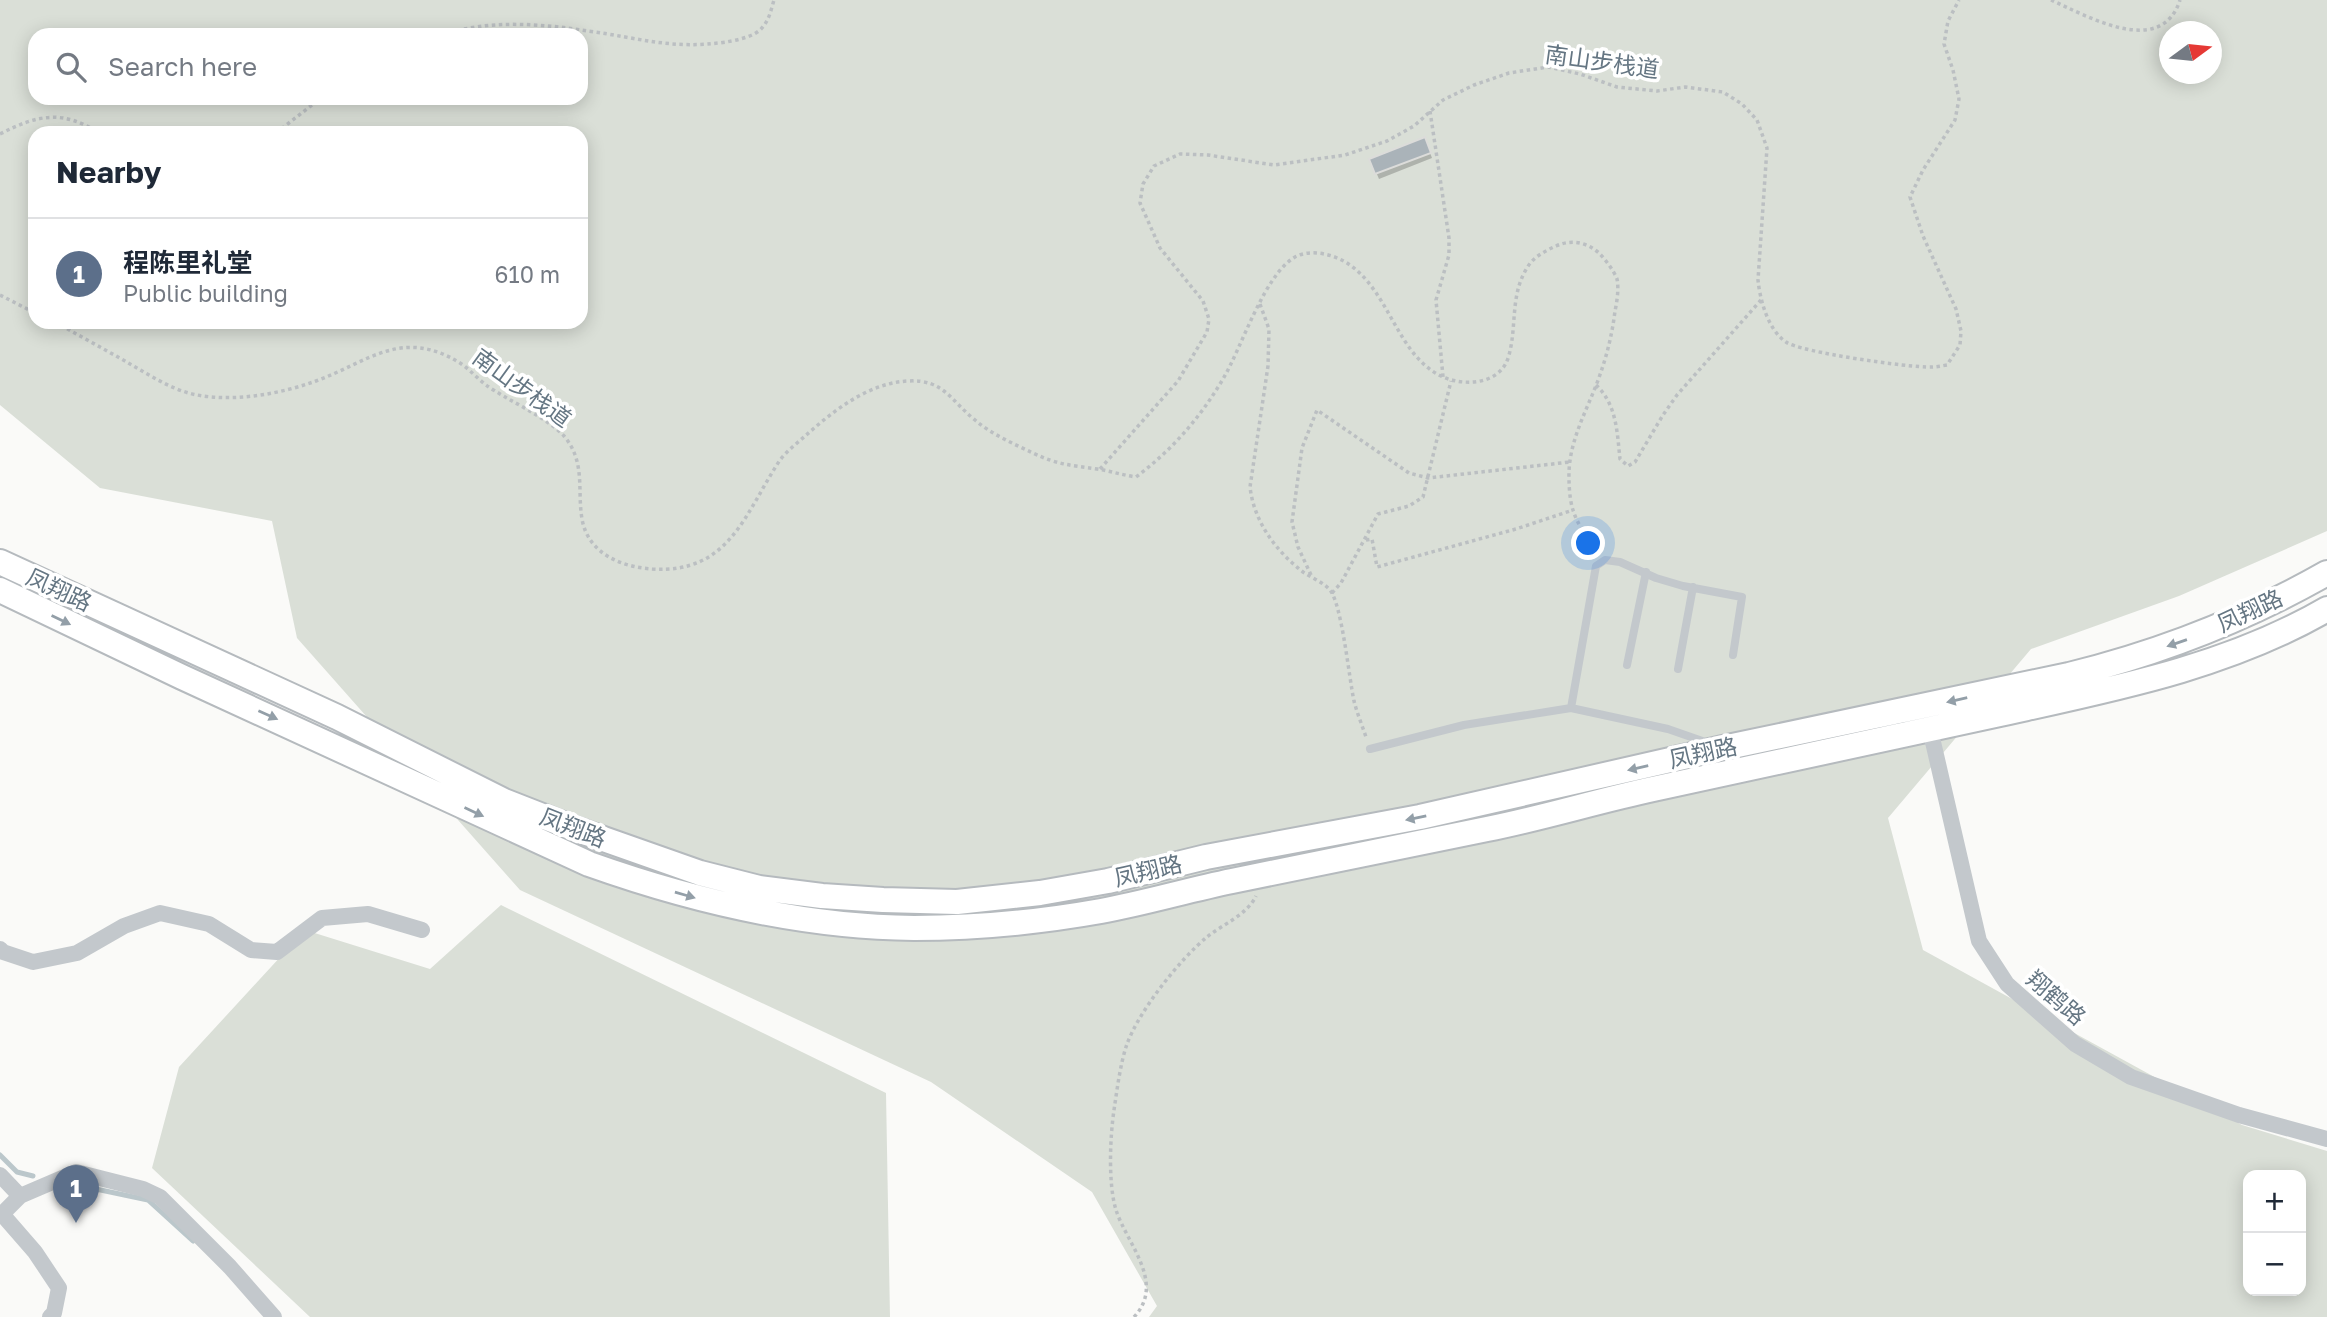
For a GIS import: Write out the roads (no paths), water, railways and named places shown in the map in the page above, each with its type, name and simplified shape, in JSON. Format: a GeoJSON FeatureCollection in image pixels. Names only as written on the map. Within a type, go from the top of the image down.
{"type":"FeatureCollection","features":[{"type":"Feature","properties":{"kind":"main road","name":"凤翔路"},"geometry":{"type":"LineString","coordinates":[[0,562],[337,717],[504,801],[643,855],[759,888],[821,896],[957,902],[1040,893],[1108,881],[1206,857],[1354,831],[2116,664],[2192,638],[2252,613],[2327,573]]}},
{"type":"Feature","properties":{"kind":"main road","name":"凤翔路"},"geometry":{"type":"LineString","coordinates":[[0,590],[567,854],[634,880],[752,911],[851,924],[914,928],[1028,923],[1104,911],[1491,829],[1648,790],[2170,674],[2246,647],[2327,609]]}},
{"type":"Feature","properties":{"kind":"street","name":"翔鹤路"},"geometry":{"type":"LineString","coordinates":[[1930,729],[1979,941],[2007,984],[2075,1044],[2131,1077],[2239,1115],[2327,1139]]}},
{"type":"Feature","properties":{"kind":"street"},"geometry":{"type":"LineString","coordinates":[[0,949],[33,962],[77,953],[124,926],[160,913],[209,924],[251,950],[278,952],[322,918],[368,914],[422,930]]}},
{"type":"Feature","properties":{"kind":"street"},"geometry":{"type":"LineString","coordinates":[[50,1317],[54,1313],[59,1288],[35,1252],[2,1214],[20,1196],[76,1172],[143,1189],[160,1197],[230,1267],[274,1317]]}},
{"type":"Feature","properties":{"kind":"street"},"geometry":{"type":"LineString","coordinates":[[0,1175],[20,1196]]}},
{"type":"Feature","properties":{"kind":"lane"},"geometry":{"type":"LineString","coordinates":[[1571,708],[1596,566],[1605,560],[1620,562],[1656,578],[1742,597],[1733,655]]}},
{"type":"Feature","properties":{"kind":"lane"},"geometry":{"type":"LineString","coordinates":[[1627,665],[1646,572]]}},
{"type":"Feature","properties":{"kind":"lane"},"geometry":{"type":"LineString","coordinates":[[1678,669],[1693,587]]}},
{"type":"Feature","properties":{"kind":"lane"},"geometry":{"type":"LineString","coordinates":[[1370,749],[1464,724],[1571,708],[1668,729],[1723,748]]}},
{"type":"Feature","properties":{"kind":"waterway"},"geometry":{"type":"LineString","coordinates":[[0,1155],[17,1172],[33,1176]]}},
{"type":"Feature","properties":{"kind":"waterway"},"geometry":{"type":"LineString","coordinates":[[77,1185],[148,1200],[193,1241]]}},
{"type":"Feature","properties":{"kind":"place","name":"程陈里礼堂"},"geometry":{"type":"Point","coordinates":[76,1223]}}]}
